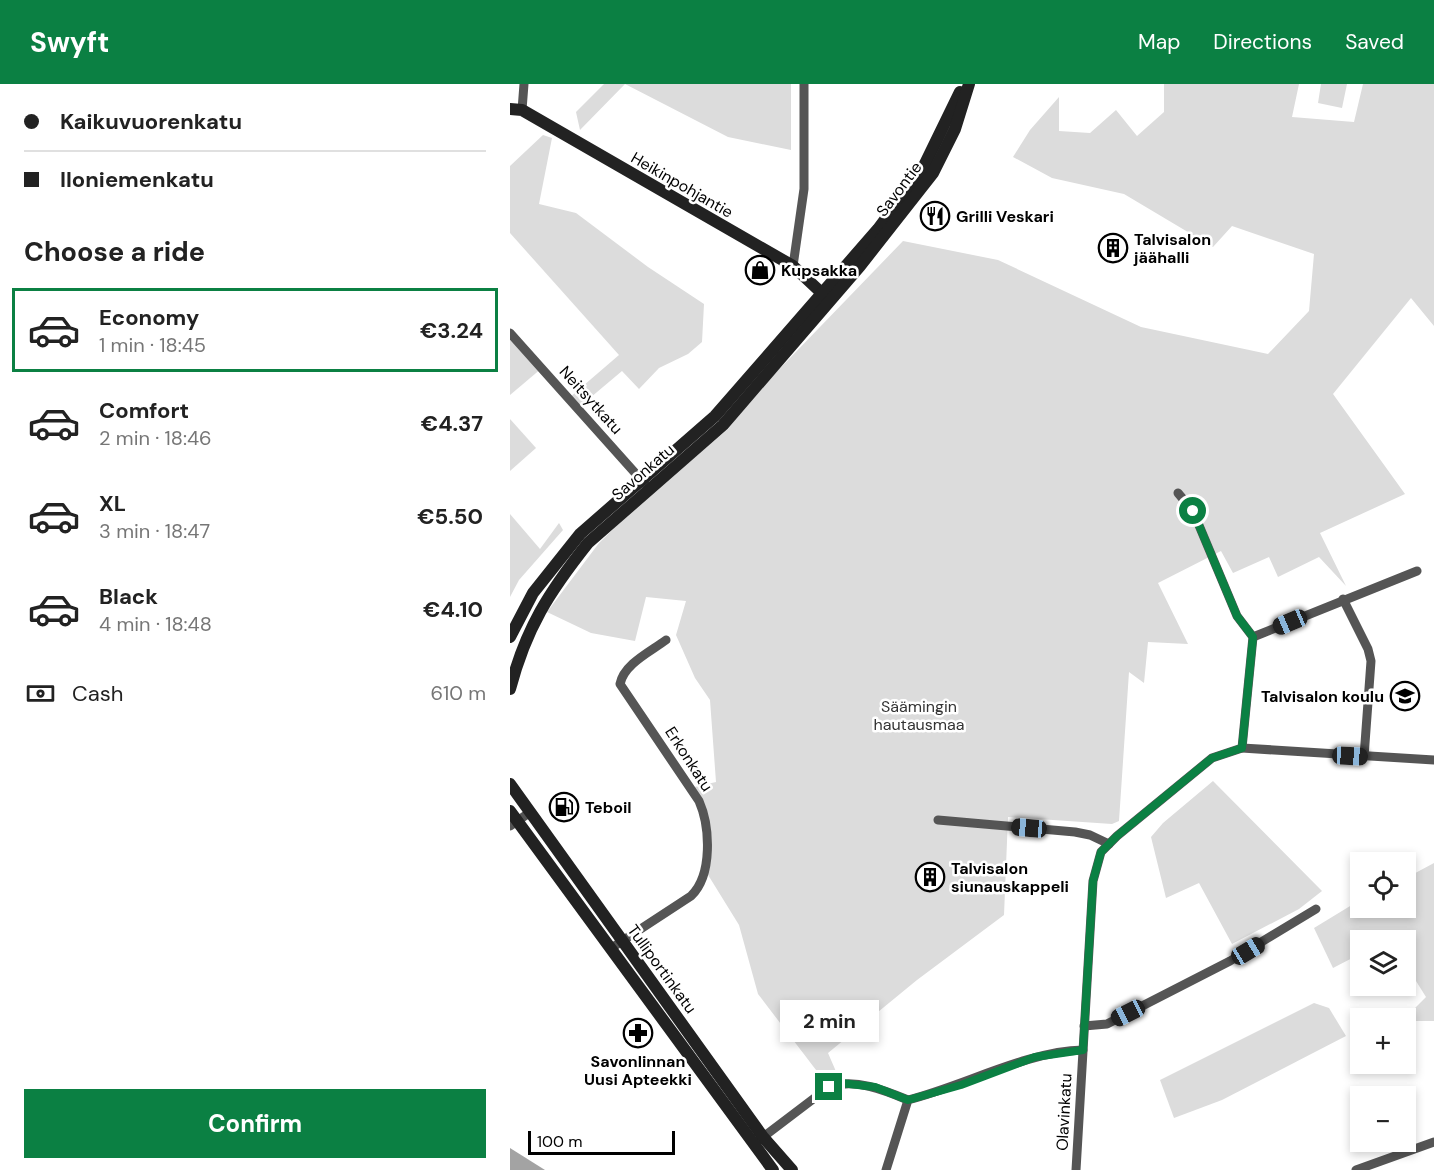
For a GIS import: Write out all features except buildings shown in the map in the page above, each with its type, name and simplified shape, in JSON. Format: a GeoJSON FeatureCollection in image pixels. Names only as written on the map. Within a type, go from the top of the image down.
{"type":"FeatureCollection","features":[{"type":"Feature","properties":{"kind":"main road","name":"Savontie"},"geometry":{"type":"LineString","coordinates":[[826,297],[922,170],[963,84]]}},
{"type":"Feature","properties":{"kind":"main road","name":"Savontie"},"geometry":{"type":"LineString","coordinates":[[826,297],[933,173],[955,129],[969,84]]}},
{"type":"Feature","properties":{"kind":"main road","name":"Heikinpohjantie"},"geometry":{"type":"LineString","coordinates":[[516,110],[793,266],[826,297]]}},
{"type":"Feature","properties":{"kind":"main road","name":"Savonkatu"},"geometry":{"type":"LineString","coordinates":[[510,689],[527,634],[547,598],[588,543],[645,483],[715,416],[826,297]]}},
{"type":"Feature","properties":{"kind":"main road","name":"Savonkatu"},"geometry":{"type":"LineString","coordinates":[[510,637],[533,594],[569,546],[645,483]]}},
{"type":"Feature","properties":{"kind":"main road","name":"Tulliportinkatu"},"geometry":{"type":"LineString","coordinates":[[510,784],[758,1141],[773,1170]]}},
{"type":"Feature","properties":{"kind":"main road","name":"Tulliportinkatu"},"geometry":{"type":"LineString","coordinates":[[512,819],[758,1141],[792,1170]]}},
{"type":"Feature","properties":{"kind":"street"},"geometry":{"type":"LineString","coordinates":[[516,110],[524,84]]}},
{"type":"Feature","properties":{"kind":"street"},"geometry":{"type":"LineString","coordinates":[[793,266],[804,189],[804,84]]}},
{"type":"Feature","properties":{"kind":"street","name":"Neitsytkatu"},"geometry":{"type":"LineString","coordinates":[[510,333],[645,483]]}},
{"type":"Feature","properties":{"kind":"street"},"geometry":{"type":"LineString","coordinates":[[1178,493],[1193,511],[1237,616],[1253,637],[1242,748]]}},
{"type":"Feature","properties":{"kind":"street"},"geometry":{"type":"LineString","coordinates":[[1253,637],[1343,599],[1418,571]]}},
{"type":"Feature","properties":{"kind":"street"},"geometry":{"type":"LineString","coordinates":[[1343,599],[1368,649],[1371,661],[1364,757]]}},
{"type":"Feature","properties":{"kind":"street","name":"Erkonkatu"},"geometry":{"type":"LineString","coordinates":[[610,949],[691,896],[700,888],[705,870],[706,816],[699,801],[620,684],[622,674],[628,668],[666,640]]}},
{"type":"Feature","properties":{"kind":"street"},"geometry":{"type":"LineString","coordinates":[[938,820],[1075,832],[1090,835],[1108,844],[1212,758],[1242,748],[1434,760]]}},
{"type":"Feature","properties":{"kind":"street"},"geometry":{"type":"LineString","coordinates":[[512,819],[529,813]]}},
{"type":"Feature","properties":{"kind":"street","name":"Olavinkatu"},"geometry":{"type":"LineString","coordinates":[[1076,1170],[1093,881],[1101,852],[1108,844]]}},
{"type":"Feature","properties":{"kind":"street"},"geometry":{"type":"LineString","coordinates":[[1084,1026],[1107,1024],[1117,1019],[1230,961],[1317,909]]}},
{"type":"Feature","properties":{"kind":"street"},"geometry":{"type":"LineString","coordinates":[[758,1141],[829,1087],[841,1083],[875,1087],[908,1100],[961,1085],[1035,1057],[1083,1050]]}},
{"type":"Feature","properties":{"kind":"street"},"geometry":{"type":"LineString","coordinates":[[886,1170],[908,1100]]}},
{"type":"Feature","properties":{"kind":"street"},"geometry":{"type":"LineString","coordinates":[[1356,1170],[1434,1142]]}},
{"type":"Feature","properties":{"kind":"green space"},"geometry":{"type":"Polygon","coordinates":[[[604,84],[625,84],[580,130],[576,112],[604,84]]]}},
{"type":"Feature","properties":{"kind":"green space"},"geometry":{"type":"Polygon","coordinates":[[[625,84],[791,84],[791,150],[728,137],[625,84]]]}},
{"type":"Feature","properties":{"kind":"green space","name":"Säämingin hautausmaa"},"geometry":{"type":"Polygon","coordinates":[[[1164,84],[1299,84],[1292,117],[1354,122],[1363,84],[1434,84],[1434,326],[1411,298],[1333,394],[1405,494],[1320,533],[1346,586],[1319,557],[1278,577],[1269,557],[1233,573],[1221,551],[1158,583],[1188,644],[1148,642],[1144,683],[1129,672],[1119,821],[1112,824],[1008,817],[1004,915],[917,980],[828,1053],[841,1083],[829,1087],[758,994],[739,925],[705,870],[706,816],[690,788],[716,782],[710,700],[695,678],[676,635],[686,601],[646,597],[635,641],[591,633],[547,612],[599,543],[636,507],[728,429],[759,390],[903,241],[998,260],[1141,327],[1268,354],[1309,311],[1314,254],[1232,226],[1213,247],[1124,194],[1052,178],[1013,157],[1030,130],[1059,97],[1059,131],[1090,133],[1116,110],[1137,136],[1164,112],[1164,84]]]}},
{"type":"Feature","properties":{"kind":"green space"},"geometry":{"type":"Polygon","coordinates":[[[1321,84],[1347,84],[1342,108],[1318,103],[1321,84]]]}},
{"type":"Feature","properties":{"kind":"green space"},"geometry":{"type":"Polygon","coordinates":[[[543,135],[552,138],[539,204],[576,213],[648,267],[704,304],[702,342],[688,354],[659,368],[639,389],[622,371],[578,408],[569,398],[619,355],[510,233],[510,166],[543,135]]]}},
{"type":"Feature","properties":{"kind":"green space"},"geometry":{"type":"Polygon","coordinates":[[[510,337],[542,368],[510,395],[510,337]]]}},
{"type":"Feature","properties":{"kind":"green space"},"geometry":{"type":"Polygon","coordinates":[[[510,419],[536,448],[510,471],[510,419]]]}},
{"type":"Feature","properties":{"kind":"green space"},"geometry":{"type":"Polygon","coordinates":[[[510,514],[540,549],[559,523],[563,530],[519,580],[510,597],[510,514]]]}},
{"type":"Feature","properties":{"kind":"green space"},"geometry":{"type":"Polygon","coordinates":[[[1213,781],[1322,891],[1299,909],[1232,944],[1199,883],[1166,898],[1151,837],[1163,823],[1213,781]]]}},
{"type":"Feature","properties":{"kind":"green space"},"geometry":{"type":"Polygon","coordinates":[[[1434,863],[1434,1021],[1416,1021],[1415,1008],[1426,997],[1416,981],[1416,930],[1350,930],[1350,959],[1333,968],[1314,928],[1350,906],[1350,918],[1416,918],[1416,873],[1434,863]]]}},
{"type":"Feature","properties":{"kind":"green space"},"geometry":{"type":"Polygon","coordinates":[[[1314,1003],[1329,1008],[1346,1036],[1222,1100],[1174,1118],[1160,1080],[1314,1003]]]}},
{"type":"Feature","properties":{"kind":"shaded area"},"geometry":{"type":"Polygon","coordinates":[[[510,1148],[545,1170],[510,1170],[510,1148]]]}},
{"type":"Feature","properties":{"kind":"place","name":"Grilli Veskari"},"geometry":{"type":"Point","coordinates":[935,216]}},
{"type":"Feature","properties":{"kind":"place","name":"Talvisalon jäähalli"},"geometry":{"type":"Point","coordinates":[1113,248]}},
{"type":"Feature","properties":{"kind":"place","name":"Kupsakka"},"geometry":{"type":"Point","coordinates":[760,270]}},
{"type":"Feature","properties":{"kind":"place","name":"Talvisalon koulu"},"geometry":{"type":"Point","coordinates":[1405,696]}},
{"type":"Feature","properties":{"kind":"place","name":"Teboil"},"geometry":{"type":"Point","coordinates":[564,807]}},
{"type":"Feature","properties":{"kind":"place","name":"Talvisalon siunauskappeli"},"geometry":{"type":"Point","coordinates":[930,877]}},
{"type":"Feature","properties":{"kind":"place","name":"Savonlinnan Uusi Apteekki"},"geometry":{"type":"Point","coordinates":[638,1033]}},
{"type":"Feature","properties":{"kind":"route"},"geometry":{"type":"LineString","coordinates":[[829,1087],[841,1083],[875,1087],[908,1100],[961,1085],[1035,1057],[1083,1050],[1093,881],[1101,852],[1117,836],[1212,758],[1242,748],[1253,637],[1237,616],[1193,511]]}}]}
